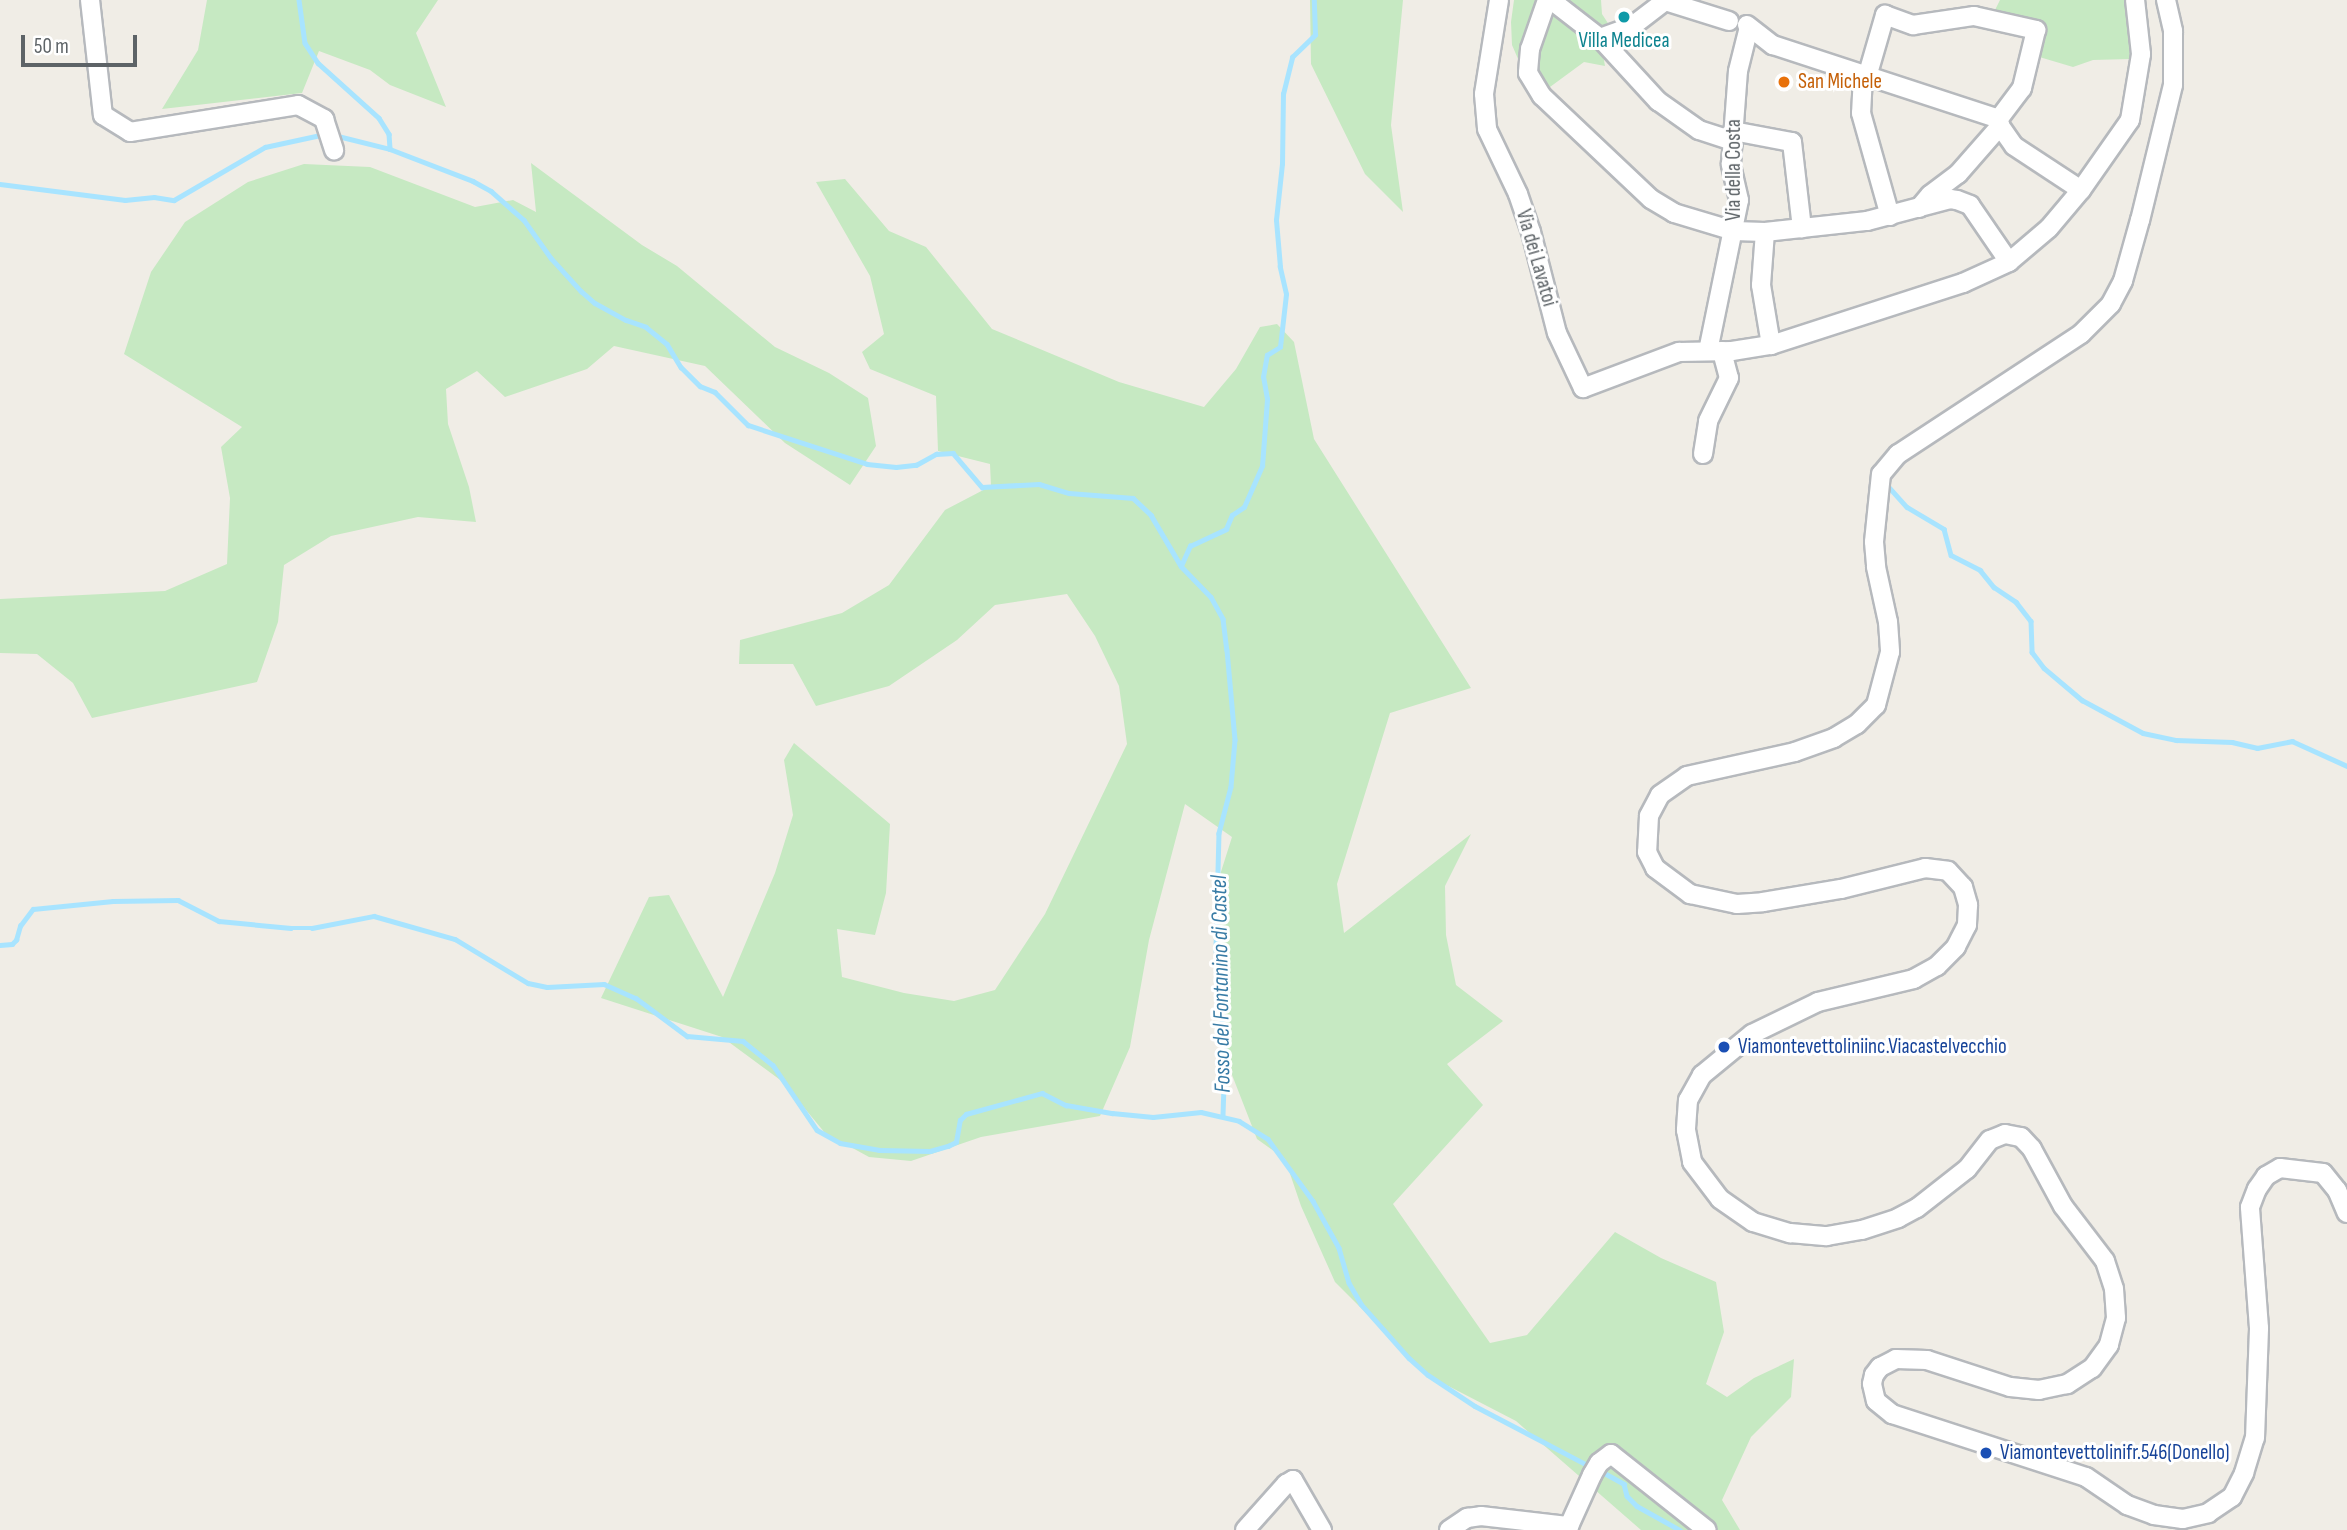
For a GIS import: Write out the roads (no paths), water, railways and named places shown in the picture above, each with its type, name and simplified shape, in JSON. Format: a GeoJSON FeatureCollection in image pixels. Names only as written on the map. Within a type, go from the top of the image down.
{"type":"FeatureCollection","features":[{"type":"Feature","properties":{"kind":"street"},"geometry":{"type":"LineString","coordinates":[[90,0],[103,115],[130,132],[298,105],[324,119],[334,150]]}},
{"type":"Feature","properties":{"kind":"street","name":"Via dei Lavatoi"},"geometry":{"type":"LineString","coordinates":[[1499,0],[1484,94],[1487,129],[1518,194],[1557,333],[1583,388],[1679,352],[1715,351]]}},
{"type":"Feature","properties":{"kind":"street"},"geometry":{"type":"LineString","coordinates":[[1802,228],[1792,142],[1699,130],[1658,102],[1600,38],[1549,0],[1531,49],[1528,73],[1542,96],[1651,199],[1693,221],[1734,231],[1765,232],[1867,221],[1950,199],[1970,205],[2009,262]]}},
{"type":"Feature","properties":{"kind":"street"},"geometry":{"type":"LineString","coordinates":[[1715,351],[1771,345],[1963,283],[2009,262],[2049,228],[2081,190],[2130,120],[2141,54],[2135,0]]}},
{"type":"Feature","properties":{"kind":"street"},"geometry":{"type":"LineString","coordinates":[[2166,0],[2174,40],[2173,85],[2123,281],[2111,304],[2081,334],[1898,454],[1881,474],[1874,542],[1888,622],[1890,652],[1877,705],[1857,724],[1834,738],[1795,752],[1687,776],[1660,795],[1649,816],[1647,852],[1655,869],[1690,894],[1737,904],[1750,903],[1840,890],[1896,873],[1937,869],[1948,871],[1962,887],[1968,905],[1967,925],[1956,947],[1937,966],[1914,979],[1818,1002],[1752,1034],[1702,1075],[1689,1100],[1686,1130],[1692,1162],[1720,1199],[1753,1222],[1790,1233],[1826,1236],[1862,1230],[1898,1218],[1917,1208],[1967,1169],[1990,1140],[2005,1134],[2021,1137],[2032,1149],[2063,1206],[2105,1261],[2114,1289],[2116,1318],[2109,1345],[2092,1368],[2067,1384],[2039,1390],[2010,1387],[1927,1360],[1896,1359],[1880,1367],[1874,1375],[1872,1384],[1876,1401],[1892,1414],[2086,1477],[2127,1505],[2154,1515],[2183,1519],[2208,1513],[2232,1497],[2244,1473],[2255,1438],[2259,1328],[2250,1207],[2256,1189],[2266,1176],[2280,1168],[2323,1173],[2337,1190],[2347,1213]]}},
{"type":"Feature","properties":{"kind":"street"},"geometry":{"type":"LineString","coordinates":[[1600,38],[1631,27],[1665,1],[1742,24],[1773,45],[2000,123],[2014,146],[2081,190]]}},
{"type":"Feature","properties":{"kind":"street"},"geometry":{"type":"LineString","coordinates":[[1890,216],[1861,113],[1861,75],[1885,15],[1913,26],[1974,16],[2036,30],[2022,88],[2000,123],[1958,174],[1930,195],[1919,208]]}},
{"type":"Feature","properties":{"kind":"street","name":"Via della Costa"},"geometry":{"type":"LineString","coordinates":[[1703,454],[1708,421],[1729,378],[1715,351],[1739,200],[1731,163],[1742,24]]}},
{"type":"Feature","properties":{"kind":"street"},"geometry":{"type":"LineString","coordinates":[[1765,232],[1761,285],[1771,345]]}},
{"type":"Feature","properties":{"kind":"street"},"geometry":{"type":"LineString","coordinates":[[1449,1530],[1467,1518],[1481,1517],[1569,1526],[1604,1459],[1616,1456],[1707,1530]]}},
{"type":"Feature","properties":{"kind":"street"},"geometry":{"type":"LineString","coordinates":[[1245,1530],[1286,1484],[1293,1480],[1322,1530]]}},
{"type":"Feature","properties":{"kind":"waterway"},"geometry":{"type":"LineString","coordinates":[[299,0],[305,43],[318,63],[379,118],[389,134],[390,149]]}},
{"type":"Feature","properties":{"kind":"waterway"},"geometry":{"type":"LineString","coordinates":[[1181,566],[1190,546],[1226,529],[1232,515],[1244,507],[1262,466],[1267,399],[1263,377],[1267,355],[1280,347],[1286,294],[1280,267],[1276,220],[1282,164],[1283,94],[1292,57],[1315,35],[1314,0]]}},
{"type":"Feature","properties":{"kind":"waterway"},"geometry":{"type":"LineString","coordinates":[[0,184],[125,200],[154,197],[174,200],[265,147],[325,134]]}},
{"type":"Feature","properties":{"kind":"waterway","name":"Fosso del Fontanino di Castel"},"geometry":{"type":"LineString","coordinates":[[334,135],[390,149],[473,181],[491,191],[524,220],[551,258],[581,291],[595,303],[626,320],[646,327],[667,344],[681,367],[700,386],[715,392],[748,425],[867,464],[896,467],[916,465],[936,454],[953,453],[982,487],[1039,484],[1069,493],[1133,498],[1151,515],[1181,566],[1211,597],[1223,619],[1227,650],[1235,740],[1231,787],[1219,833],[1216,949],[1225,1055],[1223,1116]]}},
{"type":"Feature","properties":{"kind":"waterway"},"geometry":{"type":"LineString","coordinates":[[1888,486],[1907,507],[1944,529],[1951,555],[1980,570],[1994,587],[2016,602],[2031,621],[2032,652],[2044,668],[2082,700],[2143,733],[2176,740],[2232,742],[2257,748],[2292,741],[2347,766]]}},
{"type":"Feature","properties":{"kind":"waterway"},"geometry":{"type":"LineString","coordinates":[[0,945],[12,944],[16,940],[20,926],[33,909],[113,901],[178,900],[219,921],[291,928],[312,928],[374,916],[455,939],[528,983],[547,987],[604,984],[636,998],[687,1036],[743,1041],[773,1065],[817,1130],[840,1143],[879,1150],[930,1151],[956,1142],[960,1120],[966,1114],[1042,1093],[1066,1105],[1112,1113],[1153,1117],[1201,1112],[1239,1121],[1268,1139],[1313,1201],[1339,1248],[1349,1283],[1361,1304],[1409,1358],[1428,1375],[1475,1406],[1591,1467]]}},
{"type":"Feature","properties":{"kind":"waterway"},"geometry":{"type":"LineString","coordinates":[[1599,1470],[1624,1484],[1627,1496],[1637,1506],[1680,1530]]}},
{"type":"Feature","properties":{"kind":"place","name":"Villa Medicea"},"geometry":{"type":"Point","coordinates":[1624,17]}},
{"type":"Feature","properties":{"kind":"place","name":"San Michele"},"geometry":{"type":"Point","coordinates":[1784,82]}},
{"type":"Feature","properties":{"kind":"place","name":"Viamontevettoliniinc.Viacastelvecchio"},"geometry":{"type":"Point","coordinates":[1724,1047]}},
{"type":"Feature","properties":{"kind":"place","name":"Viamontevettolinifr.546(Donello)"},"geometry":{"type":"Point","coordinates":[1986,1453]}}]}
